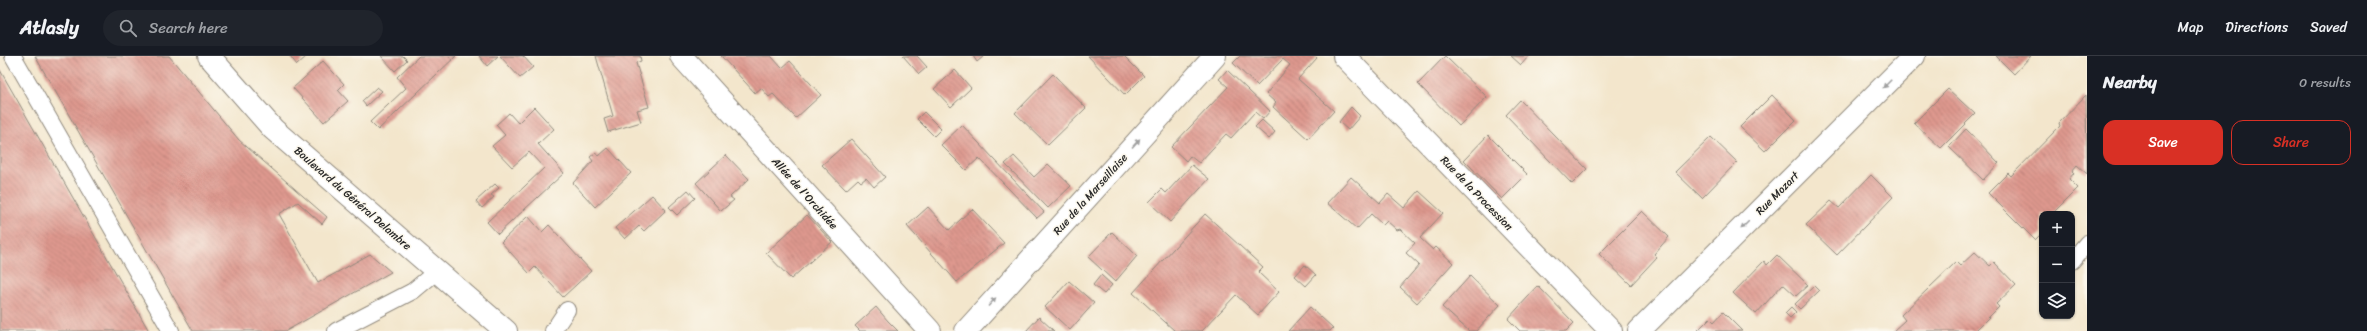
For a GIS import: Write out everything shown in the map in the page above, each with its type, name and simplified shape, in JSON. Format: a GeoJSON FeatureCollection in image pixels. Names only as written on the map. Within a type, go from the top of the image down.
{"type":"FeatureCollection","features":[{"type":"Feature","properties":{"kind":"street","name":"Boulevard du Général Delambre"},"geometry":{"type":"LineString","coordinates":[[209,56],[273,128],[506,331]]}},
{"type":"Feature","properties":{"kind":"street","name":"Allée de l'Orchidée"},"geometry":{"type":"LineString","coordinates":[[680,56],[930,331]]}},
{"type":"Feature","properties":{"kind":"street","name":"Rue de la Marseillaise"},"geometry":{"type":"LineString","coordinates":[[966,331],[1215,56]]}},
{"type":"Feature","properties":{"kind":"street","name":"Rue de la Procession"},"geometry":{"type":"LineString","coordinates":[[1344,56],[1610,331]]}},
{"type":"Feature","properties":{"kind":"street","name":"Rue Mozart"},"geometry":{"type":"LineString","coordinates":[[1639,331],[1914,56]]}},
{"type":"Feature","properties":{"kind":"lane"},"geometry":{"type":"LineString","coordinates":[[13,56],[171,331]]}},
{"type":"Feature","properties":{"kind":"lane"},"geometry":{"type":"LineString","coordinates":[[2075,257],[2087,243]]}},
{"type":"Feature","properties":{"kind":"lane"},"geometry":{"type":"LineString","coordinates":[[336,331],[413,291],[437,271]]}},
{"type":"Feature","properties":{"kind":"lane"},"geometry":{"type":"LineString","coordinates":[[553,331],[567,310]]}},
{"type":"Feature","properties":{"kind":"building"},"geometry":{"type":"Polygon","coordinates":[[[35,56],[169,56],[239,140],[327,217],[322,224],[298,202],[279,214],[318,283],[370,254],[391,272],[286,331],[193,331],[35,56]]]}},
{"type":"Feature","properties":{"kind":"building"},"geometry":{"type":"Polygon","coordinates":[[[290,56],[307,56],[297,65],[290,56]]]}},
{"type":"Feature","properties":{"kind":"building"},"geometry":{"type":"Polygon","coordinates":[[[381,56],[403,56],[407,60],[395,71],[381,56]]]}},
{"type":"Feature","properties":{"kind":"building"},"geometry":{"type":"Polygon","coordinates":[[[419,56],[456,56],[378,130],[370,122],[406,88],[397,77],[419,56]]]}},
{"type":"Feature","properties":{"kind":"building"},"geometry":{"type":"Polygon","coordinates":[[[479,56],[498,56],[487,66],[479,56]]]}},
{"type":"Feature","properties":{"kind":"building"},"geometry":{"type":"Polygon","coordinates":[[[500,56],[523,56],[533,67],[520,78],[500,56]]]}},
{"type":"Feature","properties":{"kind":"building"},"geometry":{"type":"Polygon","coordinates":[[[596,56],[640,56],[641,61],[636,63],[649,107],[637,110],[641,122],[608,132],[604,119],[613,116],[596,56]]]}},
{"type":"Feature","properties":{"kind":"building"},"geometry":{"type":"Polygon","coordinates":[[[721,56],[771,56],[782,68],[790,61],[821,95],[796,118],[773,94],[769,97],[761,88],[755,93],[721,56]]]}},
{"type":"Feature","properties":{"kind":"building"},"geometry":{"type":"Polygon","coordinates":[[[903,56],[917,56],[927,67],[919,74],[903,56]]]}},
{"type":"Feature","properties":{"kind":"building"},"geometry":{"type":"Polygon","coordinates":[[[973,56],[984,56],[977,62],[973,56]]]}},
{"type":"Feature","properties":{"kind":"building"},"geometry":{"type":"Polygon","coordinates":[[[1088,56],[1124,56],[1144,76],[1125,95],[1088,56]]]}},
{"type":"Feature","properties":{"kind":"building"},"geometry":{"type":"Polygon","coordinates":[[[1240,56],[1315,56],[1317,58],[1298,79],[1334,111],[1308,139],[1273,107],[1276,103],[1266,94],[1290,65],[1283,59],[1257,86],[1233,63],[1240,56]]]}},
{"type":"Feature","properties":{"kind":"building"},"geometry":{"type":"Polygon","coordinates":[[[1445,56],[1487,97],[1459,126],[1418,84],[1445,56]]]}},
{"type":"Feature","properties":{"kind":"building"},"geometry":{"type":"Polygon","coordinates":[[[1511,56],[1529,56],[1521,65],[1511,56]]]}},
{"type":"Feature","properties":{"kind":"building"},"geometry":{"type":"Polygon","coordinates":[[[1996,56],[2031,56],[2014,74],[1996,56]]]}},
{"type":"Feature","properties":{"kind":"building"},"geometry":{"type":"Polygon","coordinates":[[[323,61],[344,84],[338,90],[348,101],[324,122],[293,88],[323,61]]]}},
{"type":"Feature","properties":{"kind":"building"},"geometry":{"type":"Polygon","coordinates":[[[0,70],[149,331],[0,331],[0,70]]]}},
{"type":"Feature","properties":{"kind":"building"},"geometry":{"type":"Polygon","coordinates":[[[955,70],[971,88],[951,107],[934,89],[955,70]]]}},
{"type":"Feature","properties":{"kind":"building"},"geometry":{"type":"Polygon","coordinates":[[[1227,70],[1270,111],[1263,119],[1255,112],[1231,138],[1226,134],[1199,163],[1190,156],[1186,161],[1171,147],[1228,87],[1219,79],[1227,70]]]}},
{"type":"Feature","properties":{"kind":"building"},"geometry":{"type":"Polygon","coordinates":[[[1053,74],[1086,108],[1048,145],[1015,113],[1053,74]]]}},
{"type":"Feature","properties":{"kind":"building"},"geometry":{"type":"Polygon","coordinates":[[[377,87],[382,91],[366,106],[362,101],[377,87]]]}},
{"type":"Feature","properties":{"kind":"building"},"geometry":{"type":"Polygon","coordinates":[[[1948,89],[1975,114],[1941,148],[1914,123],[1948,89]]]}},
{"type":"Feature","properties":{"kind":"building"},"geometry":{"type":"Polygon","coordinates":[[[1772,95],[1796,120],[1765,151],[1740,127],[1772,95]]]}},
{"type":"Feature","properties":{"kind":"building"},"geometry":{"type":"Polygon","coordinates":[[[2086,95],[2087,174],[2077,165],[2072,171],[2074,173],[2069,179],[2078,188],[2055,211],[2039,211],[2039,236],[2035,240],[1988,193],[2008,173],[2011,176],[2060,126],[2059,123],[2086,95]]]}},
{"type":"Feature","properties":{"kind":"building"},"geometry":{"type":"Polygon","coordinates":[[[1520,100],[1587,169],[1572,184],[1506,115],[1520,100]]]}},
{"type":"Feature","properties":{"kind":"building"},"geometry":{"type":"Polygon","coordinates":[[[534,107],[554,129],[538,144],[564,173],[498,234],[487,222],[544,168],[529,152],[512,167],[492,146],[505,135],[496,125],[509,113],[518,123],[534,107]]]}},
{"type":"Feature","properties":{"kind":"building"},"geometry":{"type":"Polygon","coordinates":[[[1351,107],[1360,116],[1348,130],[1339,122],[1351,107]]]}},
{"type":"Feature","properties":{"kind":"building"},"geometry":{"type":"Polygon","coordinates":[[[924,112],[941,129],[934,136],[917,119],[924,112]]]}},
{"type":"Feature","properties":{"kind":"building"},"geometry":{"type":"Polygon","coordinates":[[[1262,120],[1275,132],[1269,139],[1255,127],[1262,120]]]}},
{"type":"Feature","properties":{"kind":"building"},"geometry":{"type":"Polygon","coordinates":[[[962,125],[1044,212],[1037,218],[979,158],[966,170],[941,145],[962,125]]]}},
{"type":"Feature","properties":{"kind":"building"},"geometry":{"type":"Polygon","coordinates":[[[1966,129],[1999,163],[1983,180],[1949,147],[1966,129]]]}},
{"type":"Feature","properties":{"kind":"building"},"geometry":{"type":"Polygon","coordinates":[[[1488,135],[1527,174],[1502,199],[1464,160],[1488,135]]]}},
{"type":"Feature","properties":{"kind":"building"},"geometry":{"type":"Polygon","coordinates":[[[1711,137],[1737,162],[1702,198],[1675,172],[1711,137]]]}},
{"type":"Feature","properties":{"kind":"building"},"geometry":{"type":"Polygon","coordinates":[[[851,139],[885,177],[874,187],[866,178],[861,182],[858,179],[846,190],[822,165],[851,139]]]}},
{"type":"Feature","properties":{"kind":"building"},"geometry":{"type":"Polygon","coordinates":[[[608,148],[631,173],[595,207],[573,183],[593,161],[590,157],[595,153],[599,156],[608,148]]]}},
{"type":"Feature","properties":{"kind":"building"},"geometry":{"type":"Polygon","coordinates":[[[726,155],[749,179],[730,197],[734,200],[721,211],[696,183],[726,155]]]}},
{"type":"Feature","properties":{"kind":"building"},"geometry":{"type":"Polygon","coordinates":[[[1014,156],[1034,177],[1048,164],[1071,186],[1048,208],[1005,164],[1014,156]]]}},
{"type":"Feature","properties":{"kind":"building"},"geometry":{"type":"Polygon","coordinates":[[[1192,165],[1209,179],[1170,222],[1149,202],[1162,189],[1166,193],[1192,165]]]}},
{"type":"Feature","properties":{"kind":"building"},"geometry":{"type":"Polygon","coordinates":[[[1871,175],[1893,197],[1837,255],[1806,225],[1831,201],[1839,208],[1871,175]]]}},
{"type":"Feature","properties":{"kind":"building"},"geometry":{"type":"Polygon","coordinates":[[[1351,177],[1380,203],[1388,194],[1404,208],[1419,191],[1443,213],[1420,238],[1433,250],[1436,247],[1453,263],[1417,303],[1400,287],[1419,265],[1406,253],[1415,243],[1400,229],[1397,230],[1387,221],[1383,225],[1371,214],[1357,229],[1327,203],[1351,177]]]}},
{"type":"Feature","properties":{"kind":"building"},"geometry":{"type":"Polygon","coordinates":[[[495,184],[499,188],[491,195],[494,197],[482,208],[476,201],[495,184]]]}},
{"type":"Feature","properties":{"kind":"building"},"geometry":{"type":"Polygon","coordinates":[[[688,190],[695,198],[677,215],[669,207],[688,190]]]}},
{"type":"Feature","properties":{"kind":"building"},"geometry":{"type":"Polygon","coordinates":[[[652,195],[666,210],[644,231],[639,226],[625,239],[615,228],[652,195]]]}},
{"type":"Feature","properties":{"kind":"building"},"geometry":{"type":"Polygon","coordinates":[[[928,207],[949,230],[972,209],[1004,243],[957,282],[907,226],[928,207]]]}},
{"type":"Feature","properties":{"kind":"building"},"geometry":{"type":"Polygon","coordinates":[[[1642,211],[1669,237],[1654,254],[1657,257],[1631,285],[1599,254],[1642,211]]]}},
{"type":"Feature","properties":{"kind":"building"},"geometry":{"type":"Polygon","coordinates":[[[1205,214],[1263,267],[1258,272],[1279,292],[1258,315],[1236,295],[1202,331],[1175,331],[1133,293],[1205,214]]]}},
{"type":"Feature","properties":{"kind":"building"},"geometry":{"type":"Polygon","coordinates":[[[807,215],[832,242],[791,279],[766,253],[807,215]]]}},
{"type":"Feature","properties":{"kind":"building"},"geometry":{"type":"Polygon","coordinates":[[[528,216],[542,232],[549,225],[591,271],[563,297],[535,267],[529,273],[501,242],[528,216]]]}},
{"type":"Feature","properties":{"kind":"building"},"geometry":{"type":"Polygon","coordinates":[[[1112,232],[1137,256],[1115,282],[1088,257],[1112,232]]]}},
{"type":"Feature","properties":{"kind":"building"},"geometry":{"type":"Polygon","coordinates":[[[1975,252],[1990,266],[1994,262],[2016,285],[1996,304],[1999,307],[1975,331],[1893,331],[1905,320],[1901,315],[1956,262],[1960,266],[1975,252]]]}},
{"type":"Feature","properties":{"kind":"building"},"geometry":{"type":"Polygon","coordinates":[[[1777,255],[1808,285],[1796,296],[1783,284],[1756,314],[1733,293],[1764,261],[1767,265],[1777,255]]]}},
{"type":"Feature","properties":{"kind":"building"},"geometry":{"type":"Polygon","coordinates":[[[1305,265],[1316,275],[1306,286],[1295,276],[1305,265]]]}},
{"type":"Feature","properties":{"kind":"building"},"geometry":{"type":"Polygon","coordinates":[[[1101,275],[1112,285],[1104,294],[1093,285],[1101,275]]]}},
{"type":"Feature","properties":{"kind":"building"},"geometry":{"type":"Polygon","coordinates":[[[1470,276],[1500,305],[1476,331],[1469,331],[1442,307],[1470,276]]]}},
{"type":"Feature","properties":{"kind":"building"},"geometry":{"type":"Polygon","coordinates":[[[1069,281],[1094,303],[1070,330],[1045,307],[1069,281]]]}},
{"type":"Feature","properties":{"kind":"building"},"geometry":{"type":"Polygon","coordinates":[[[1538,286],[1574,323],[1566,331],[1520,331],[1508,319],[1538,286]]]}},
{"type":"Feature","properties":{"kind":"building"},"geometry":{"type":"Polygon","coordinates":[[[1814,286],[1819,291],[1800,309],[1795,304],[1814,286]]]}},
{"type":"Feature","properties":{"kind":"building"},"geometry":{"type":"Polygon","coordinates":[[[876,307],[898,331],[860,331],[855,326],[876,307]]]}},
{"type":"Feature","properties":{"kind":"building"},"geometry":{"type":"Polygon","coordinates":[[[1310,307],[1333,328],[1330,331],[1288,331],[1310,307]]]}},
{"type":"Feature","properties":{"kind":"building"},"geometry":{"type":"Polygon","coordinates":[[[1791,307],[1796,312],[1790,318],[1785,313],[1791,307]]]}},
{"type":"Feature","properties":{"kind":"building"},"geometry":{"type":"Polygon","coordinates":[[[1723,312],[1742,331],[1697,331],[1710,318],[1714,322],[1723,312]]]}},
{"type":"Feature","properties":{"kind":"building"},"geometry":{"type":"Polygon","coordinates":[[[1039,317],[1054,331],[1026,331],[1039,317]]]}}]}
